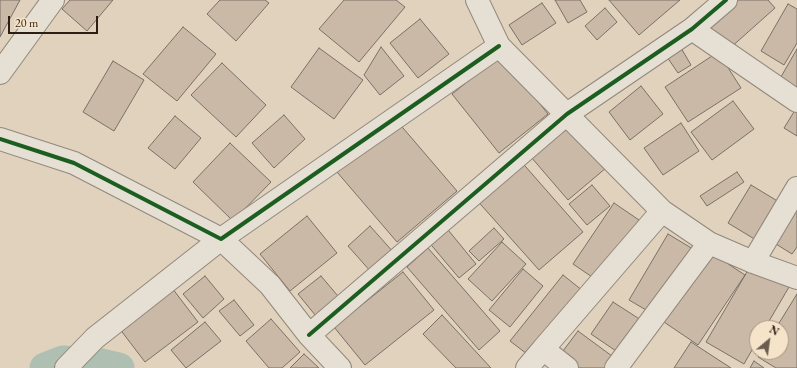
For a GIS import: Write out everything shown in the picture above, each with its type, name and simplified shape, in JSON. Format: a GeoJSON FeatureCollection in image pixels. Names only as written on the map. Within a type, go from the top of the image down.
{"type":"FeatureCollection","features":[{"type":"Feature","properties":{"kind":"street"},"geometry":{"type":"LineString","coordinates":[[0,73],[52,0]]}},
{"type":"Feature","properties":{"kind":"street"},"geometry":{"type":"LineString","coordinates":[[310,335],[567,114],[692,29],[726,0]]}},
{"type":"Feature","properties":{"kind":"street"},"geometry":{"type":"LineString","coordinates":[[482,2],[499,46],[662,211],[709,243],[753,262],[797,278]]}},
{"type":"Feature","properties":{"kind":"street"},"geometry":{"type":"LineString","coordinates":[[692,29],[797,101]]}},
{"type":"Feature","properties":{"kind":"street"},"geometry":{"type":"LineString","coordinates":[[66,368],[95,338],[221,239],[499,46]]}},
{"type":"Feature","properties":{"kind":"street"},"geometry":{"type":"LineString","coordinates":[[0,139],[74,163],[221,239],[270,285],[310,335],[340,368]]}},
{"type":"Feature","properties":{"kind":"street"},"geometry":{"type":"LineString","coordinates":[[753,262],[797,188]]}},
{"type":"Feature","properties":{"kind":"street"},"geometry":{"type":"LineString","coordinates":[[527,368],[662,211]]}},
{"type":"Feature","properties":{"kind":"street"},"geometry":{"type":"LineString","coordinates":[[616,368],[709,243]]}},
{"type":"Feature","properties":{"kind":"street"},"geometry":{"type":"LineString","coordinates":[[543,349],[567,368]]}},
{"type":"Feature","properties":{"kind":"building"},"geometry":{"type":"Polygon","coordinates":[[[0,0],[20,0],[0,37],[0,0]]]}},
{"type":"Feature","properties":{"kind":"building"},"geometry":{"type":"Polygon","coordinates":[[[70,0],[113,0],[87,31],[62,9],[70,0]]]}},
{"type":"Feature","properties":{"kind":"building"},"geometry":{"type":"Polygon","coordinates":[[[220,0],[265,0],[269,3],[236,41],[207,14],[220,0]]]}},
{"type":"Feature","properties":{"kind":"building"},"geometry":{"type":"Polygon","coordinates":[[[344,0],[396,0],[405,7],[359,62],[319,29],[344,0]]]}},
{"type":"Feature","properties":{"kind":"building"},"geometry":{"type":"Polygon","coordinates":[[[555,0],[580,0],[587,12],[568,23],[555,0]]]}},
{"type":"Feature","properties":{"kind":"building"},"geometry":{"type":"Polygon","coordinates":[[[609,0],[680,0],[639,35],[609,0]]]}},
{"type":"Feature","properties":{"kind":"building"},"geometry":{"type":"Polygon","coordinates":[[[736,0],[768,0],[775,8],[729,49],[708,26],[736,0]]]}},
{"type":"Feature","properties":{"kind":"building"},"geometry":{"type":"Polygon","coordinates":[[[542,3],[556,23],[522,45],[509,25],[542,3]]]}},
{"type":"Feature","properties":{"kind":"building"},"geometry":{"type":"Polygon","coordinates":[[[788,4],[797,9],[797,43],[784,65],[761,51],[788,4]]]}},
{"type":"Feature","properties":{"kind":"building"},"geometry":{"type":"Polygon","coordinates":[[[605,8],[617,22],[597,40],[585,26],[605,8]]]}},
{"type":"Feature","properties":{"kind":"building"},"geometry":{"type":"Polygon","coordinates":[[[420,19],[449,54],[418,78],[390,43],[420,19]]]}},
{"type":"Feature","properties":{"kind":"building"},"geometry":{"type":"Polygon","coordinates":[[[183,27],[216,54],[177,101],[143,74],[183,27]]]}},
{"type":"Feature","properties":{"kind":"building"},"geometry":{"type":"Polygon","coordinates":[[[381,47],[404,76],[380,95],[364,75],[381,47]]]}},
{"type":"Feature","properties":{"kind":"building"},"geometry":{"type":"Polygon","coordinates":[[[319,48],[363,80],[334,119],[291,87],[319,48]]]}},
{"type":"Feature","properties":{"kind":"building"},"geometry":{"type":"Polygon","coordinates":[[[681,48],[691,65],[678,73],[667,57],[681,48]]]}},
{"type":"Feature","properties":{"kind":"building"},"geometry":{"type":"Polygon","coordinates":[[[797,49],[797,92],[778,82],[797,49]]]}},
{"type":"Feature","properties":{"kind":"building"},"geometry":{"type":"Polygon","coordinates":[[[718,52],[741,88],[688,122],[665,87],[718,52]]]}},
{"type":"Feature","properties":{"kind":"building"},"geometry":{"type":"Polygon","coordinates":[[[501,55],[548,114],[499,153],[452,94],[501,55]]]}},
{"type":"Feature","properties":{"kind":"building"},"geometry":{"type":"Polygon","coordinates":[[[113,61],[144,80],[114,131],[83,112],[113,61]]]}},
{"type":"Feature","properties":{"kind":"building"},"geometry":{"type":"Polygon","coordinates":[[[222,63],[266,105],[236,137],[191,95],[222,63]]]}},
{"type":"Feature","properties":{"kind":"building"},"geometry":{"type":"Polygon","coordinates":[[[641,86],[663,114],[630,140],[609,112],[641,86]]]}},
{"type":"Feature","properties":{"kind":"building"},"geometry":{"type":"Polygon","coordinates":[[[733,101],[754,129],[712,160],[691,132],[733,101]]]}},
{"type":"Feature","properties":{"kind":"building"},"geometry":{"type":"Polygon","coordinates":[[[797,107],[797,136],[784,128],[797,107]]]}},
{"type":"Feature","properties":{"kind":"building"},"geometry":{"type":"Polygon","coordinates":[[[284,115],[305,139],[274,168],[252,143],[284,115]]]}},
{"type":"Feature","properties":{"kind":"building"},"geometry":{"type":"Polygon","coordinates":[[[175,116],[201,138],[175,169],[148,148],[175,116]]]}},
{"type":"Feature","properties":{"kind":"building"},"geometry":{"type":"Polygon","coordinates":[[[397,121],[457,191],[397,242],[337,172],[397,121]]]}},
{"type":"Feature","properties":{"kind":"building"},"geometry":{"type":"Polygon","coordinates":[[[681,123],[699,151],[663,175],[644,148],[681,123]]]}},
{"type":"Feature","properties":{"kind":"building"},"geometry":{"type":"Polygon","coordinates":[[[569,124],[606,168],[568,200],[531,157],[569,124]]]}},
{"type":"Feature","properties":{"kind":"building"},"geometry":{"type":"Polygon","coordinates":[[[230,143],[271,182],[233,221],[193,182],[230,143]]]}},
{"type":"Feature","properties":{"kind":"building"},"geometry":{"type":"Polygon","coordinates":[[[518,158],[583,232],[539,270],[474,197],[518,158]]]}},
{"type":"Feature","properties":{"kind":"building"},"geometry":{"type":"Polygon","coordinates":[[[737,172],[744,182],[707,206],[700,196],[737,172]]]}},
{"type":"Feature","properties":{"kind":"building"},"geometry":{"type":"Polygon","coordinates":[[[592,185],[610,206],[587,225],[569,204],[592,185]]]}},
{"type":"Feature","properties":{"kind":"building"},"geometry":{"type":"Polygon","coordinates":[[[751,185],[784,205],[761,243],[728,223],[751,185]]]}},
{"type":"Feature","properties":{"kind":"building"},"geometry":{"type":"Polygon","coordinates":[[[614,203],[639,220],[598,281],[573,264],[614,203]]]}},
{"type":"Feature","properties":{"kind":"building"},"geometry":{"type":"Polygon","coordinates":[[[797,210],[797,247],[792,254],[776,244],[797,210]]]}},
{"type":"Feature","properties":{"kind":"building"},"geometry":{"type":"Polygon","coordinates":[[[307,216],[337,253],[290,291],[260,254],[307,216]]]}},
{"type":"Feature","properties":{"kind":"building"},"geometry":{"type":"Polygon","coordinates":[[[444,225],[476,264],[459,278],[427,240],[444,225]]]}},
{"type":"Feature","properties":{"kind":"building"},"geometry":{"type":"Polygon","coordinates":[[[370,226],[394,253],[372,273],[348,246],[370,226]]]}},
{"type":"Feature","properties":{"kind":"building"},"geometry":{"type":"Polygon","coordinates":[[[494,228],[504,239],[479,261],[469,251],[494,228]]]}},
{"type":"Feature","properties":{"kind":"building"},"geometry":{"type":"Polygon","coordinates":[[[668,234],[693,249],[653,314],[629,300],[668,234]]]}},
{"type":"Feature","properties":{"kind":"building"},"geometry":{"type":"Polygon","coordinates":[[[502,242],[526,264],[492,301],[468,279],[502,242]]]}},
{"type":"Feature","properties":{"kind":"building"},"geometry":{"type":"Polygon","coordinates":[[[428,248],[500,331],[479,350],[407,267],[428,248]]]}},
{"type":"Feature","properties":{"kind":"building"},"geometry":{"type":"Polygon","coordinates":[[[707,250],[745,275],[698,345],[661,320],[707,250]]]}},
{"type":"Feature","properties":{"kind":"building"},"geometry":{"type":"Polygon","coordinates":[[[751,265],[789,287],[770,320],[749,320],[749,355],[744,364],[706,342],[751,265]]]}},
{"type":"Feature","properties":{"kind":"building"},"geometry":{"type":"Polygon","coordinates":[[[523,269],[543,286],[510,327],[489,310],[523,269]]]}},
{"type":"Feature","properties":{"kind":"building"},"geometry":{"type":"Polygon","coordinates":[[[403,272],[434,310],[365,365],[334,327],[403,272]]]}},
{"type":"Feature","properties":{"kind":"building"},"geometry":{"type":"Polygon","coordinates":[[[563,275],[583,291],[531,357],[510,341],[563,275]]]}},
{"type":"Feature","properties":{"kind":"building"},"geometry":{"type":"Polygon","coordinates":[[[205,276],[224,299],[203,318],[183,294],[205,276]]]}},
{"type":"Feature","properties":{"kind":"building"},"geometry":{"type":"Polygon","coordinates":[[[321,276],[343,302],[320,321],[298,294],[321,276]]]}},
{"type":"Feature","properties":{"kind":"building"},"geometry":{"type":"Polygon","coordinates":[[[169,284],[198,322],[145,362],[116,324],[169,284]]]}},
{"type":"Feature","properties":{"kind":"building"},"geometry":{"type":"Polygon","coordinates":[[[797,294],[797,368],[776,368],[763,360],[789,360],[789,320],[781,320],[797,294]]]}},
{"type":"Feature","properties":{"kind":"building"},"geometry":{"type":"Polygon","coordinates":[[[234,300],[254,325],[240,336],[219,311],[234,300]]]}},
{"type":"Feature","properties":{"kind":"building"},"geometry":{"type":"Polygon","coordinates":[[[613,302],[641,320],[619,353],[591,334],[613,302]]]}},
{"type":"Feature","properties":{"kind":"building"},"geometry":{"type":"Polygon","coordinates":[[[442,315],[491,368],[456,368],[423,334],[442,315]]]}},
{"type":"Feature","properties":{"kind":"building"},"geometry":{"type":"Polygon","coordinates":[[[271,319],[300,352],[282,368],[269,368],[246,341],[271,319]]]}},
{"type":"Feature","properties":{"kind":"building"},"geometry":{"type":"Polygon","coordinates":[[[205,322],[221,341],[186,368],[171,350],[205,322]]]}},
{"type":"Feature","properties":{"kind":"building"},"geometry":{"type":"Polygon","coordinates":[[[578,331],[616,359],[609,368],[569,368],[557,359],[578,331]]]}},
{"type":"Feature","properties":{"kind":"building"},"geometry":{"type":"Polygon","coordinates":[[[691,342],[731,368],[674,368],[691,342]]]}},
{"type":"Feature","properties":{"kind":"building"},"geometry":{"type":"Polygon","coordinates":[[[304,354],[319,368],[290,368],[304,354]]]}},
{"type":"Feature","properties":{"kind":"building"},"geometry":{"type":"Polygon","coordinates":[[[754,361],[764,368],[750,368],[754,361]]]}},
{"type":"Feature","properties":{"kind":"waterway"},"geometry":{"type":"LineString","coordinates":[[45,368],[63,361],[102,364],[119,368]]}},
{"type":"Feature","properties":{"kind":"cycle path"},"geometry":{"type":"LineString","coordinates":[[309,335],[567,114],[692,29],[726,0]]}},
{"type":"Feature","properties":{"kind":"cycle path"},"geometry":{"type":"LineString","coordinates":[[0,139],[74,163],[221,239],[499,46]]}}]}
